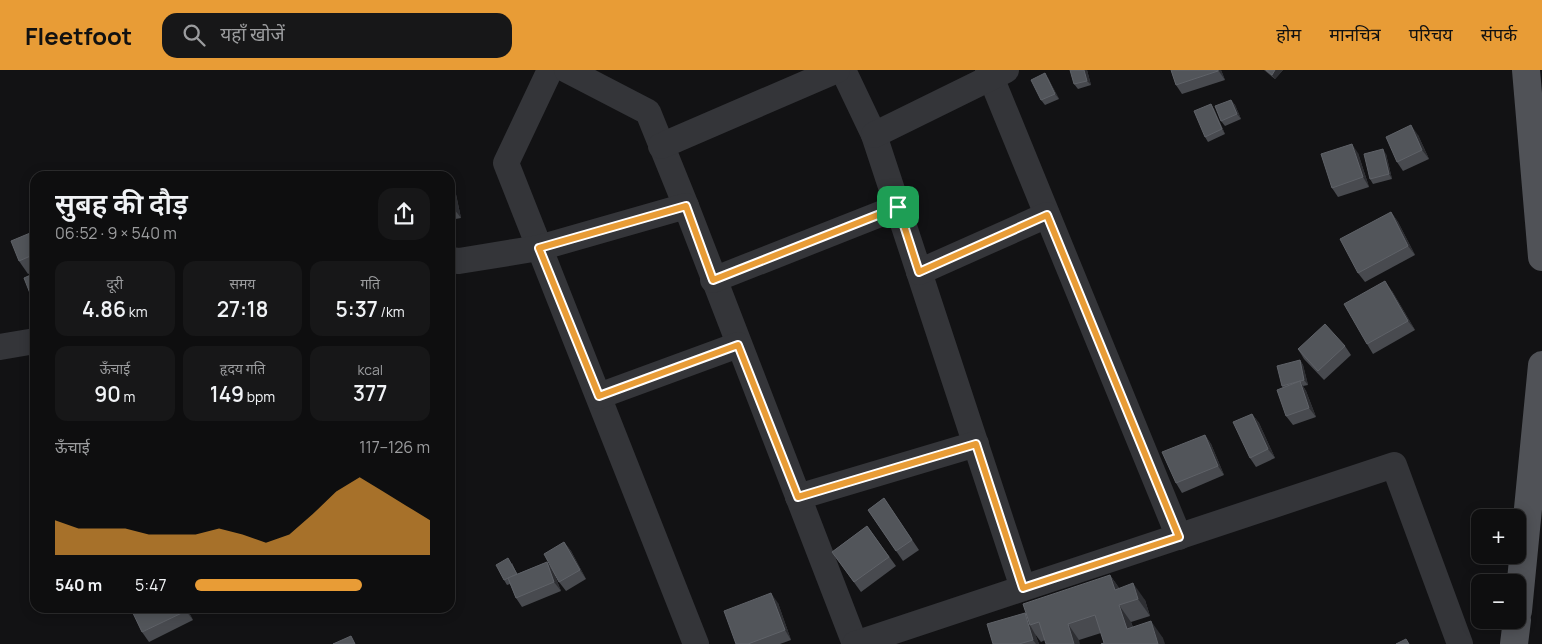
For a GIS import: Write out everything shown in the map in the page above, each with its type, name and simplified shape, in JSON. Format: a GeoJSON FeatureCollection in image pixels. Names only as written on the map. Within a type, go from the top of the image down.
{"type":"FeatureCollection","features":[{"type":"Feature","properties":{"kind":"main road"},"geometry":{"type":"LineString","coordinates":[[1526,70],[1542,257]]}},
{"type":"Feature","properties":{"kind":"main road"},"geometry":{"type":"LineString","coordinates":[[1522,574],[1542,365]]}},
{"type":"Feature","properties":{"kind":"main road"},"geometry":{"type":"LineString","coordinates":[[1514,644],[1516,629]]}},
{"type":"Feature","properties":{"kind":"street"},"geometry":{"type":"LineString","coordinates":[[550,70],[506,163],[696,644]]}},
{"type":"Feature","properties":{"kind":"street"},"geometry":{"type":"LineString","coordinates":[[567,70],[648,112],[855,644],[1394,465],[1460,644]]}},
{"type":"Feature","properties":{"kind":"street"},"geometry":{"type":"LineString","coordinates":[[661,146],[837,70]]}},
{"type":"Feature","properties":{"kind":"street"},"geometry":{"type":"LineString","coordinates":[[843,70],[874,135],[1023,588]]}},
{"type":"Feature","properties":{"kind":"street"},"geometry":{"type":"LineString","coordinates":[[874,135],[995,73],[1047,215],[1179,537]]}},
{"type":"Feature","properties":{"kind":"street"},"geometry":{"type":"LineString","coordinates":[[455,260],[539,248],[686,206]]}},
{"type":"Feature","properties":{"kind":"street"},"geometry":{"type":"LineString","coordinates":[[713,280],[898,207]]}},
{"type":"Feature","properties":{"kind":"street"},"geometry":{"type":"LineString","coordinates":[[919,272],[1047,215]]}},
{"type":"Feature","properties":{"kind":"street"},"geometry":{"type":"LineString","coordinates":[[0,347],[30,342]]}},
{"type":"Feature","properties":{"kind":"street"},"geometry":{"type":"LineString","coordinates":[[599,396],[738,345]]}},
{"type":"Feature","properties":{"kind":"street"},"geometry":{"type":"LineString","coordinates":[[798,497],[976,444]]}},
{"type":"Feature","properties":{"kind":"building"},"geometry":{"type":"Polygon","coordinates":[[[1070,70],[1084,70],[1087,81],[1074,84],[1070,70]]]}},
{"type":"Feature","properties":{"kind":"building"},"geometry":{"type":"Polygon","coordinates":[[[1171,70],[1218,70],[1218,71],[1176,85],[1171,70]]]}},
{"type":"Feature","properties":{"kind":"building"},"geometry":{"type":"Polygon","coordinates":[[[1266,70],[1275,70],[1272,75],[1266,70]]]}},
{"type":"Feature","properties":{"kind":"building"},"geometry":{"type":"Polygon","coordinates":[[[1045,73],[1055,94],[1041,100],[1031,80],[1045,73]]]}},
{"type":"Feature","properties":{"kind":"building"},"geometry":{"type":"Polygon","coordinates":[[[1231,100],[1237,114],[1221,121],[1215,106],[1231,100]]]}},
{"type":"Feature","properties":{"kind":"building"},"geometry":{"type":"Polygon","coordinates":[[[1211,104],[1222,129],[1205,137],[1194,111],[1211,104]]]}},
{"type":"Feature","properties":{"kind":"building"},"geometry":{"type":"Polygon","coordinates":[[[1411,125],[1422,150],[1397,162],[1386,137],[1411,125]]]}},
{"type":"Feature","properties":{"kind":"building"},"geometry":{"type":"Polygon","coordinates":[[[1352,144],[1363,177],[1332,188],[1321,154],[1352,144]]]}},
{"type":"Feature","properties":{"kind":"building"},"geometry":{"type":"Polygon","coordinates":[[[1383,149],[1389,174],[1370,179],[1364,154],[1383,149]]]}},
{"type":"Feature","properties":{"kind":"building"},"geometry":{"type":"Polygon","coordinates":[[[1391,212],[1408,246],[1358,273],[1340,239],[1391,212]]]}},
{"type":"Feature","properties":{"kind":"building"},"geometry":{"type":"Polygon","coordinates":[[[30,233],[30,256],[19,261],[11,241],[30,233]]]}},
{"type":"Feature","properties":{"kind":"building"},"geometry":{"type":"Polygon","coordinates":[[[30,275],[30,293],[24,278],[30,275]]]}},
{"type":"Feature","properties":{"kind":"building"},"geometry":{"type":"Polygon","coordinates":[[[1385,281],[1408,321],[1367,344],[1344,304],[1385,281]]]}},
{"type":"Feature","properties":{"kind":"building"},"geometry":{"type":"Polygon","coordinates":[[[1325,324],[1345,346],[1318,371],[1298,349],[1325,324]]]}},
{"type":"Feature","properties":{"kind":"building"},"geometry":{"type":"Polygon","coordinates":[[[1300,360],[1304,380],[1282,386],[1277,366],[1300,360]]]}},
{"type":"Feature","properties":{"kind":"building"},"geometry":{"type":"Polygon","coordinates":[[[1300,381],[1309,408],[1286,416],[1277,390],[1300,381]]]}},
{"type":"Feature","properties":{"kind":"building"},"geometry":{"type":"Polygon","coordinates":[[[1252,414],[1268,449],[1250,458],[1233,422],[1252,414]]]}},
{"type":"Feature","properties":{"kind":"building"},"geometry":{"type":"Polygon","coordinates":[[[1205,435],[1218,466],[1176,483],[1162,452],[1205,435]]]}},
{"type":"Feature","properties":{"kind":"building"},"geometry":{"type":"Polygon","coordinates":[[[884,498],[912,540],[896,551],[868,510],[884,498]]]}},
{"type":"Feature","properties":{"kind":"building"},"geometry":{"type":"Polygon","coordinates":[[[867,526],[889,557],[854,582],[832,552],[867,526]]]}},
{"type":"Feature","properties":{"kind":"building"},"geometry":{"type":"Polygon","coordinates":[[[564,542],[580,570],[559,582],[544,554],[564,542]]]}},
{"type":"Feature","properties":{"kind":"building"},"geometry":{"type":"Polygon","coordinates":[[[508,558],[517,574],[504,580],[496,565],[508,558]]]}},
{"type":"Feature","properties":{"kind":"building"},"geometry":{"type":"Polygon","coordinates":[[[547,562],[554,582],[516,598],[508,578],[547,562]]]}},
{"type":"Feature","properties":{"kind":"building"},"geometry":{"type":"Polygon","coordinates":[[[1110,575],[1115,590],[1133,583],[1138,599],[1119,605],[1127,629],[1151,621],[1158,644],[1101,644],[1104,643],[1095,615],[1068,624],[1074,644],[1046,644],[1039,622],[1030,625],[1023,604],[1110,575]]]}},
{"type":"Feature","properties":{"kind":"building"},"geometry":{"type":"Polygon","coordinates":[[[771,593],[785,630],[748,644],[736,644],[724,611],[771,593]]]}},
{"type":"Feature","properties":{"kind":"building"},"geometry":{"type":"Polygon","coordinates":[[[133,613],[182,613],[142,632],[133,613]]]}},
{"type":"Feature","properties":{"kind":"building"},"geometry":{"type":"Polygon","coordinates":[[[1025,613],[1033,640],[1019,644],[993,644],[987,624],[1025,613]]]}},
{"type":"Feature","properties":{"kind":"building"},"geometry":{"type":"Polygon","coordinates":[[[351,636],[355,644],[333,644],[351,636]]]}},
{"type":"Feature","properties":{"kind":"building"},"geometry":{"type":"Polygon","coordinates":[[[1406,639],[1409,644],[1396,644],[1406,639]]]}},
{"type":"Feature","properties":{"kind":"route"},"geometry":{"type":"LineString","coordinates":[[686,206],[713,280],[898,207],[919,272],[1047,215],[1179,537],[1023,588],[976,444],[798,497],[738,345],[599,396],[539,248],[686,206]]}}]}
